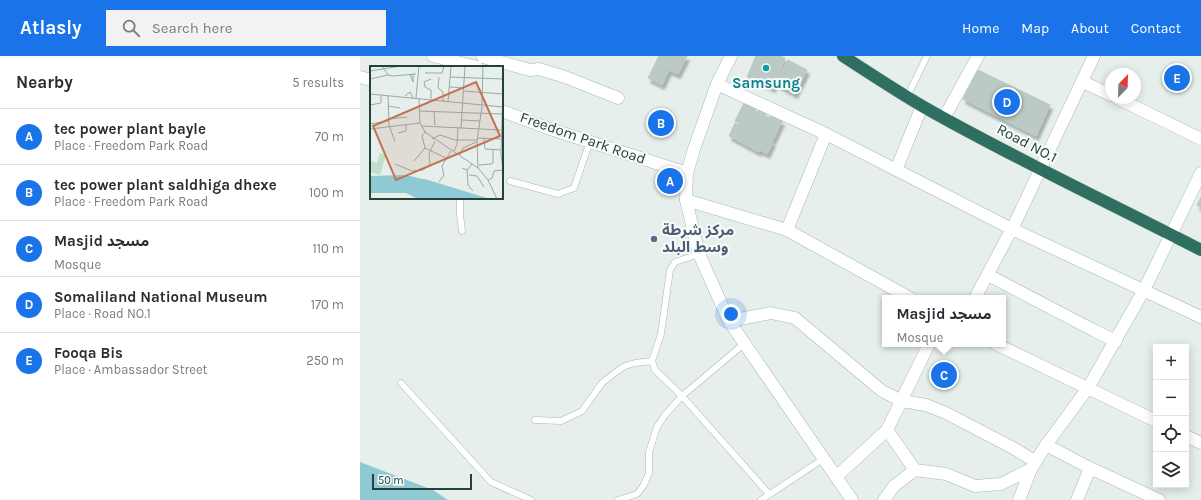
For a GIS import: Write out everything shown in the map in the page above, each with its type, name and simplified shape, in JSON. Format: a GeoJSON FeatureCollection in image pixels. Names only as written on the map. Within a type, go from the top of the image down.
{"type":"FeatureCollection","features":[{"type":"Feature","properties":{"kind":"highway","name":"Road NO.1"},"geometry":{"type":"LineString","coordinates":[[843,56],[907,97],[944,118],[1040,169],[1201,250]]}},
{"type":"Feature","properties":{"kind":"street"},"geometry":{"type":"LineString","coordinates":[[433,56],[530,70],[539,69],[565,77],[618,98]]}},
{"type":"Feature","properties":{"kind":"street"},"geometry":{"type":"LineString","coordinates":[[731,56],[717,84],[687,173],[686,200],[699,254],[730,320],[852,500]]}},
{"type":"Feature","properties":{"kind":"street"},"geometry":{"type":"LineString","coordinates":[[944,118],[978,56]]}},
{"type":"Feature","properties":{"kind":"street"},"geometry":{"type":"LineString","coordinates":[[977,295],[1012,230],[1083,82],[1093,57]]}},
{"type":"Feature","properties":{"kind":"street"},"geometry":{"type":"LineString","coordinates":[[360,77],[370,80]]}},
{"type":"Feature","properties":{"kind":"street"},"geometry":{"type":"LineString","coordinates":[[1083,82],[1105,92]]}},
{"type":"Feature","properties":{"kind":"street"},"geometry":{"type":"LineString","coordinates":[[717,84],[826,134],[1012,230],[1201,317]]}},
{"type":"Feature","properties":{"kind":"street"},"geometry":{"type":"LineString","coordinates":[[1129,104],[1201,139]]}},
{"type":"Feature","properties":{"kind":"street"},"geometry":{"type":"LineString","coordinates":[[896,170],[922,106]]}},
{"type":"Feature","properties":{"kind":"street","name":"Freedom Park Road"},"geometry":{"type":"LineString","coordinates":[[503,111],[590,142],[687,173]]}},
{"type":"Feature","properties":{"kind":"street"},"geometry":{"type":"LineString","coordinates":[[787,230],[826,134]]}},
{"type":"Feature","properties":{"kind":"street"},"geometry":{"type":"LineString","coordinates":[[1019,500],[1033,466],[1046,445],[1088,388],[1116,341],[1144,290],[1201,173]]}},
{"type":"Feature","properties":{"kind":"street"},"geometry":{"type":"LineString","coordinates":[[686,200],[787,230],[905,295]]}},
{"type":"Feature","properties":{"kind":"street"},"geometry":{"type":"LineString","coordinates":[[988,275],[1116,341]]}},
{"type":"Feature","properties":{"kind":"street"},"geometry":{"type":"LineString","coordinates":[[730,320],[772,313],[795,318],[882,391],[902,401],[926,406],[946,413],[1015,450],[1033,466]]}},
{"type":"Feature","properties":{"kind":"street"},"geometry":{"type":"LineString","coordinates":[[836,477],[887,430],[927,347]]}},
{"type":"Feature","properties":{"kind":"street"},"geometry":{"type":"LineString","coordinates":[[1002,347],[1153,420]]}},
{"type":"Feature","properties":{"kind":"street"},"geometry":{"type":"LineString","coordinates":[[887,430],[915,470]]}},
{"type":"Feature","properties":{"kind":"street"},"geometry":{"type":"LineString","coordinates":[[1189,437],[1201,443]]}},
{"type":"Feature","properties":{"kind":"street"},"geometry":{"type":"LineString","coordinates":[[1046,445],[1090,468],[1159,500]]}},
{"type":"Feature","properties":{"kind":"street"},"geometry":{"type":"LineString","coordinates":[[884,500],[894,486],[915,470],[946,474],[975,486],[1001,484],[1033,466]]}},
{"type":"Feature","properties":{"kind":"street"},"geometry":{"type":"LineString","coordinates":[[1077,500],[1090,468]]}},
{"type":"Feature","properties":{"kind":"lane"},"geometry":{"type":"LineString","coordinates":[[907,97],[927,56]]}},
{"type":"Feature","properties":{"kind":"lane"},"geometry":{"type":"LineString","coordinates":[[510,181],[558,194],[574,188],[590,142]]}},
{"type":"Feature","properties":{"kind":"lane"},"geometry":{"type":"LineString","coordinates":[[460,199],[462,231]]}},
{"type":"Feature","properties":{"kind":"lane"},"geometry":{"type":"LineString","coordinates":[[699,254],[675,262],[670,270],[661,334],[652,361],[655,370],[682,396],[769,494]]}},
{"type":"Feature","properties":{"kind":"lane"},"geometry":{"type":"LineString","coordinates":[[618,500],[637,494],[644,485],[649,473],[649,452],[658,427],[665,415],[682,396],[745,343]]}},
{"type":"Feature","properties":{"kind":"lane"},"geometry":{"type":"LineString","coordinates":[[535,420],[561,421],[582,411],[602,383],[616,372],[625,366],[652,361]]}},
{"type":"Feature","properties":{"kind":"lane"},"geometry":{"type":"LineString","coordinates":[[401,383],[491,482],[531,500]]}},
{"type":"Feature","properties":{"kind":"lane"},"geometry":{"type":"LineString","coordinates":[[761,500],[823,459]]}},
{"type":"Feature","properties":{"kind":"water"},"geometry":{"type":"Polygon","coordinates":[[[360,462],[433,490],[448,500],[360,500],[360,462]]]}},
{"type":"Feature","properties":{"kind":"building"},"geometry":{"type":"Polygon","coordinates":[[[659,56],[687,56],[678,74],[669,70],[662,85],[648,78],[659,56]]]}},
{"type":"Feature","properties":{"kind":"building","name":"Samsung"},"geometry":{"type":"Polygon","coordinates":[[[756,56],[780,56],[785,58],[773,88],[747,77],[756,56]]]}},
{"type":"Feature","properties":{"kind":"building"},"geometry":{"type":"Polygon","coordinates":[[[788,60],[807,70],[795,94],[775,83],[788,60]]]}},
{"type":"Feature","properties":{"kind":"building"},"geometry":{"type":"Polygon","coordinates":[[[978,70],[1050,105],[1036,136],[963,99],[978,70]]]}},
{"type":"Feature","properties":{"kind":"building"},"geometry":{"type":"Polygon","coordinates":[[[744,103],[756,109],[755,111],[758,112],[759,109],[766,113],[764,116],[770,118],[770,116],[782,121],[773,140],[735,121],[744,103]]]}},
{"type":"Feature","properties":{"kind":"building"},"geometry":{"type":"Polygon","coordinates":[[[735,123],[773,142],[767,154],[760,150],[759,152],[729,136],[735,123]]]}},
{"type":"Feature","properties":{"kind":"building"},"geometry":{"type":"Polygon","coordinates":[[[1201,197],[1201,207],[1197,205],[1201,197]]]}},
{"type":"Feature","properties":{"kind":"place","name":"Samsung"},"geometry":{"type":"Point","coordinates":[766,68]}},
{"type":"Feature","properties":{"kind":"place","name":"Fooqa Bis"},"geometry":{"type":"Point","coordinates":[1177,78]}},
{"type":"Feature","properties":{"kind":"place","name":"Somaliland National Museum"},"geometry":{"type":"Point","coordinates":[1007,102]}},
{"type":"Feature","properties":{"kind":"place","name":"tec power plant saldhiga dhexe"},"geometry":{"type":"Point","coordinates":[661,123]}},
{"type":"Feature","properties":{"kind":"place","name":"tec power plant bayle"},"geometry":{"type":"Point","coordinates":[670,181]}},
{"type":"Feature","properties":{"kind":"place","name":"مركز شرطة وسط البلد"},"geometry":{"type":"Point","coordinates":[654,239]}},
{"type":"Feature","properties":{"kind":"place","name":"Masjid مسجد"},"geometry":{"type":"Point","coordinates":[944,375]}}]}
